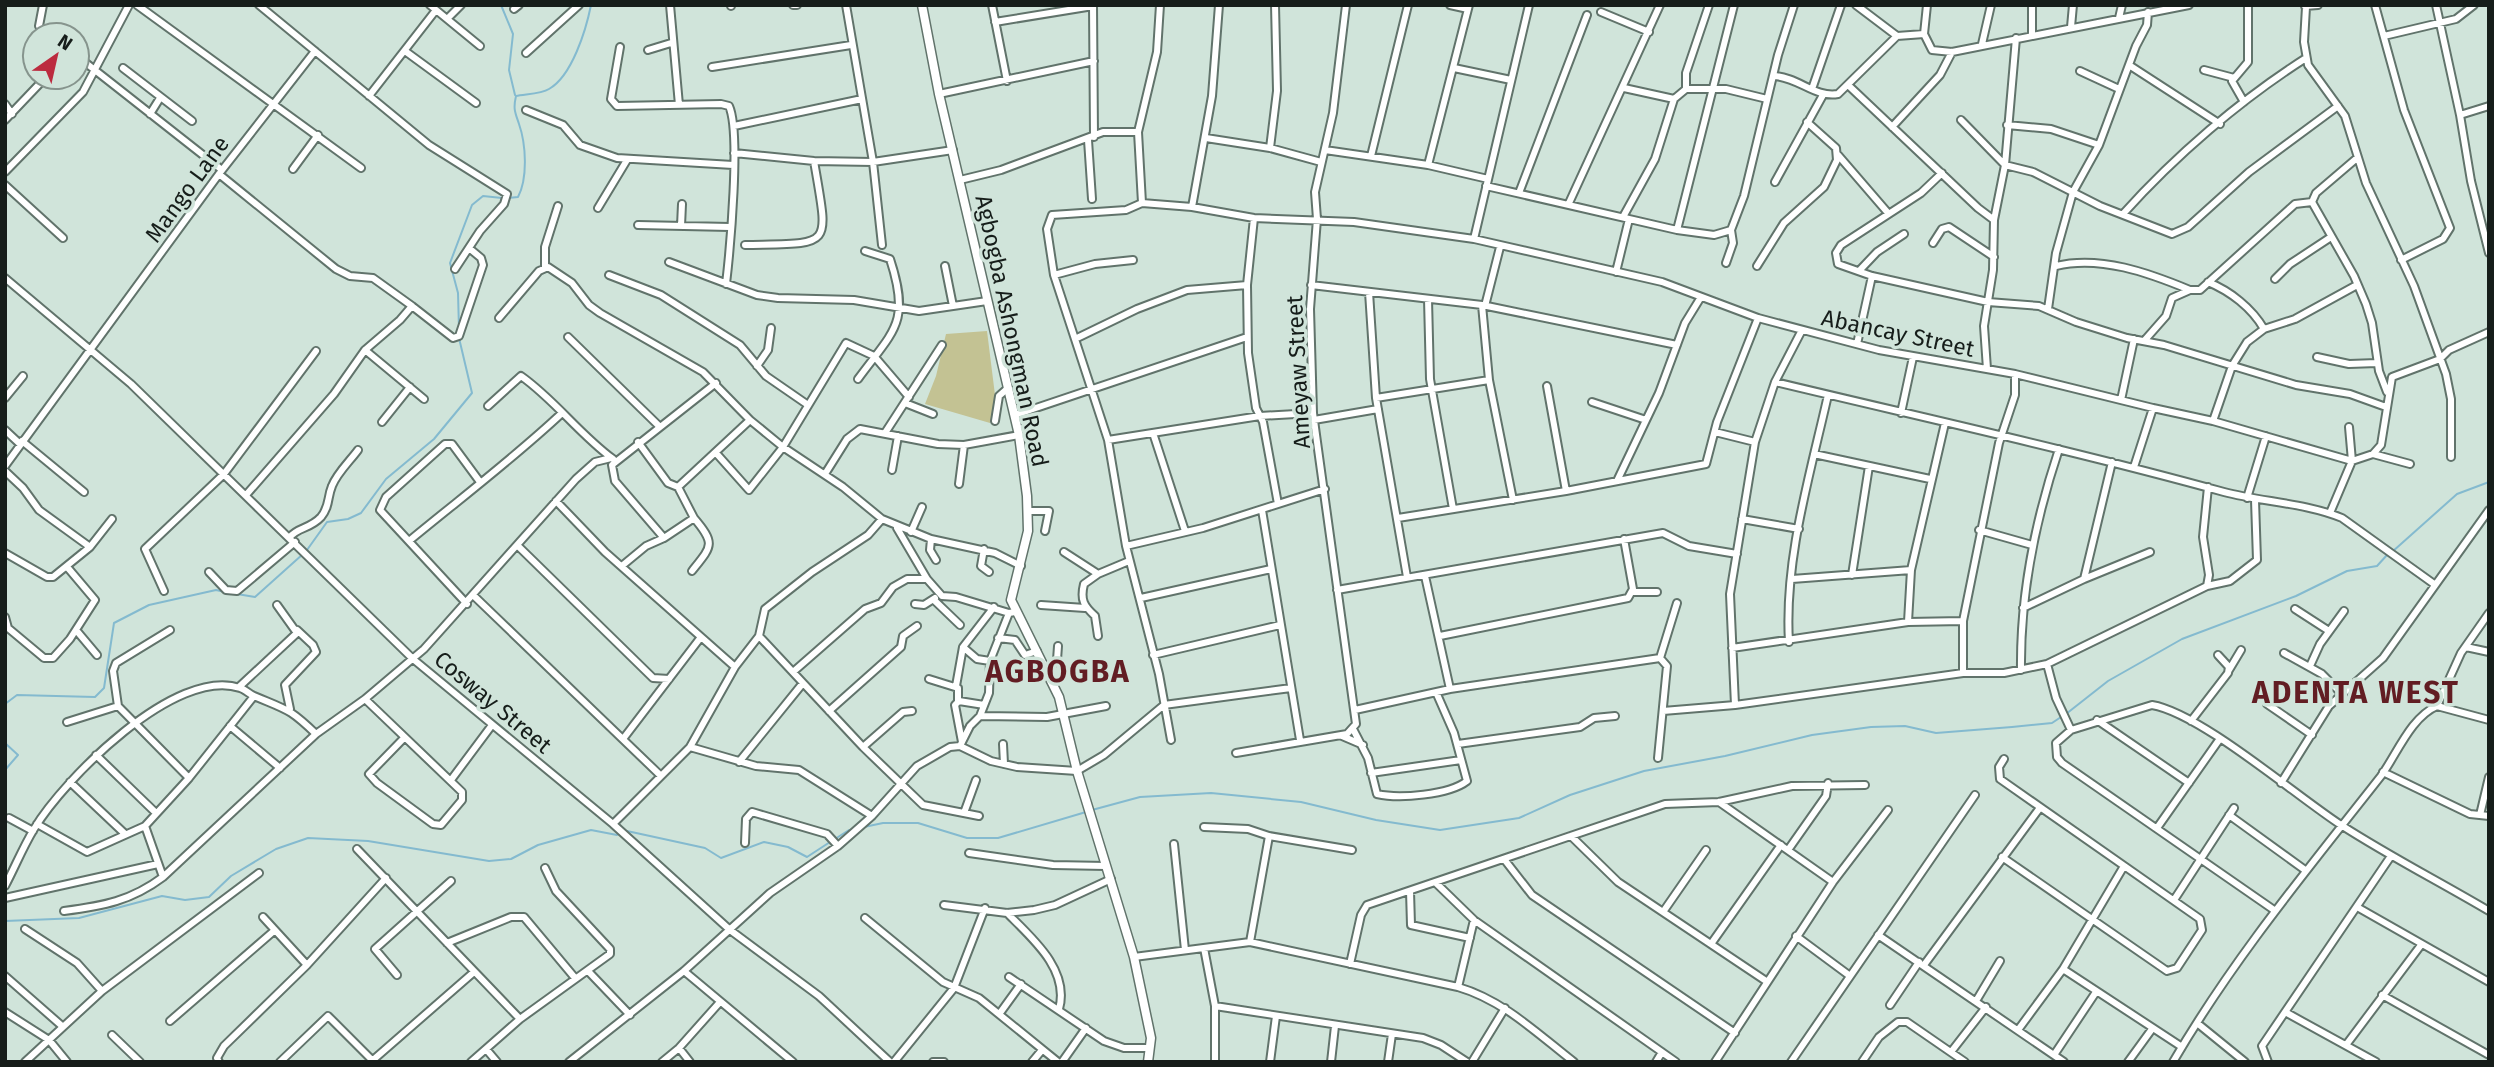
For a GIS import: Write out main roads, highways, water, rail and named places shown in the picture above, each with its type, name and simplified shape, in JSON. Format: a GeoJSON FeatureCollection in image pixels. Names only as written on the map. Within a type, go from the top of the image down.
{"type":"FeatureCollection","features":[{"type":"Feature","properties":{"kind":"waterway"},"geometry":{"type":"LineString","coordinates":[[501,5],[513,34],[509,70],[515,95]]}},
{"type":"Feature","properties":{"kind":"waterway"},"geometry":{"type":"LineString","coordinates":[[508,198],[518,197],[525,171],[523,141],[515,110],[516,96],[546,91],[565,74],[582,39],[591,5]]}},
{"type":"Feature","properties":{"kind":"waterway"},"geometry":{"type":"LineString","coordinates":[[459,329],[458,293],[450,263],[472,205],[483,196],[502,198]]}},
{"type":"Feature","properties":{"kind":"waterway"},"geometry":{"type":"LineString","coordinates":[[307,550],[327,522],[348,519],[361,513],[386,479],[434,439],[472,393],[459,338]]}},
{"type":"Feature","properties":{"kind":"waterway"},"geometry":{"type":"LineString","coordinates":[[2392,552],[2457,494],[2489,482]]}},
{"type":"Feature","properties":{"kind":"waterway"},"geometry":{"type":"LineString","coordinates":[[237,594],[255,597],[303,554]]}},
{"type":"Feature","properties":{"kind":"waterway"},"geometry":{"type":"LineString","coordinates":[[2066,714],[2108,681],[2182,639],[2296,596],[2347,571],[2377,566],[2387,555]]}},
{"type":"Feature","properties":{"kind":"waterway"},"geometry":{"type":"LineString","coordinates":[[5,704],[17,695],[95,697],[104,688],[114,623],[149,605],[216,590],[225,592]]}},
{"type":"Feature","properties":{"kind":"waterway"},"geometry":{"type":"LineString","coordinates":[[1092,810],[1140,797],[1211,793],[1301,802],[1376,820],[1440,830],[1519,818],[1570,795],[1644,771],[1725,756],[1812,735],[1871,727],[1905,726],[1936,733],[2052,723],[2061,717]]}},
{"type":"Feature","properties":{"kind":"waterway"},"geometry":{"type":"LineString","coordinates":[[5,743],[18,755],[5,770]]}},
{"type":"Feature","properties":{"kind":"waterway"},"geometry":{"type":"LineString","coordinates":[[864,827],[883,823],[918,823],[967,838],[998,838],[1086,812]]}},
{"type":"Feature","properties":{"kind":"waterway"},"geometry":{"type":"LineString","coordinates":[[5,921],[79,918],[162,896],[185,900],[209,897],[231,876],[276,849],[308,838],[368,841],[489,861],[511,859],[538,845],[591,830],[617,835]]}},
{"type":"Feature","properties":{"kind":"waterway"},"geometry":{"type":"LineString","coordinates":[[835,839],[849,830]]}},
{"type":"Feature","properties":{"kind":"waterway"},"geometry":{"type":"LineString","coordinates":[[627,831],[705,848],[721,858],[764,842],[788,847],[807,857],[830,842]]}},
{"type":"Feature","properties":{"kind":"district","name":"AGBOGBA"},"geometry":{"type":"Point","coordinates":[1058,672]}},
{"type":"Feature","properties":{"kind":"district","name":"ADENTA WEST"},"geometry":{"type":"Point","coordinates":[2356,693]}}]}
